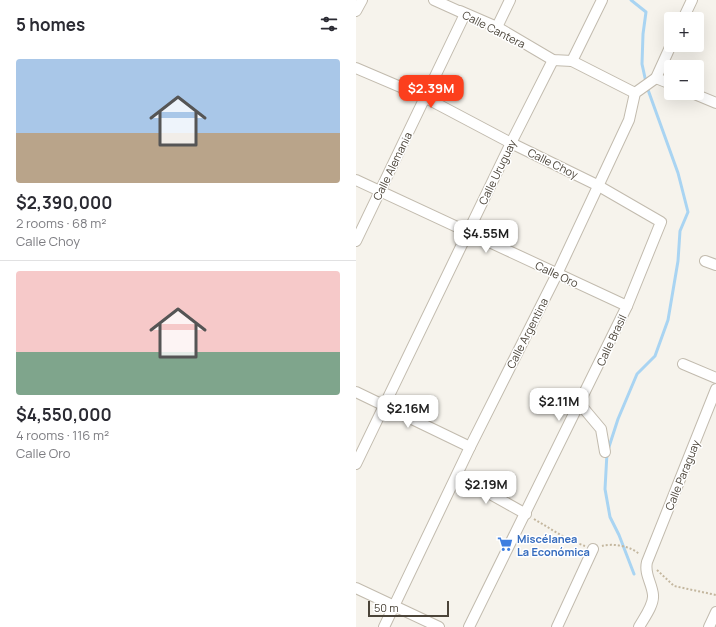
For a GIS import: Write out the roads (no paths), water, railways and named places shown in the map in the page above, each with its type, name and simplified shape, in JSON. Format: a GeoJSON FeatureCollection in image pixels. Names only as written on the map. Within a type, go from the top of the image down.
{"type":"FeatureCollection","features":[{"type":"Feature","properties":{"kind":"street"},"geometry":{"type":"LineString","coordinates":[[356,11],[362,0]]}},
{"type":"Feature","properties":{"kind":"street"},"geometry":{"type":"LineString","coordinates":[[434,0],[465,14]]}},
{"type":"Feature","properties":{"kind":"street"},"geometry":{"type":"LineString","coordinates":[[497,27],[510,0]]}},
{"type":"Feature","properties":{"kind":"street"},"geometry":{"type":"LineString","coordinates":[[572,61],[602,0]]}},
{"type":"Feature","properties":{"kind":"street"},"geometry":{"type":"LineString","coordinates":[[686,12],[692,0]]}},
{"type":"Feature","properties":{"kind":"street","name":"Calle Cantera"},"geometry":{"type":"LineString","coordinates":[[465,14],[497,27],[553,60]]}},
{"type":"Feature","properties":{"kind":"street","name":"Calle Alemania"},"geometry":{"type":"LineString","coordinates":[[356,241],[465,14]]}},
{"type":"Feature","properties":{"kind":"street"},"geometry":{"type":"LineString","coordinates":[[553,60],[572,61],[635,93],[656,78],[668,52]]}},
{"type":"Feature","properties":{"kind":"street","name":"Calle Uruguay"},"geometry":{"type":"LineString","coordinates":[[356,464],[511,143],[553,60]]}},
{"type":"Feature","properties":{"kind":"street","name":"Calle Choy"},"geometry":{"type":"LineString","coordinates":[[356,68],[424,97],[511,143],[597,185],[661,222]]}},
{"type":"Feature","properties":{"kind":"street"},"geometry":{"type":"LineString","coordinates":[[656,78],[664,81]]}},
{"type":"Feature","properties":{"kind":"street","name":"Calle Argentina"},"geometry":{"type":"LineString","coordinates":[[384,627],[458,476],[470,447],[557,274],[597,185],[629,120],[635,93]]}},
{"type":"Feature","properties":{"kind":"street"},"geometry":{"type":"LineString","coordinates":[[704,98],[716,103]]}},
{"type":"Feature","properties":{"kind":"street","name":"Calle Oro"},"geometry":{"type":"LineString","coordinates":[[356,180],[627,306]]}},
{"type":"Feature","properties":{"kind":"street","name":"Calle Brasil"},"geometry":{"type":"LineString","coordinates":[[469,627],[526,514],[627,306],[661,222]]}},
{"type":"Feature","properties":{"kind":"street"},"geometry":{"type":"LineString","coordinates":[[705,261],[716,265]]}},
{"type":"Feature","properties":{"kind":"street"},"geometry":{"type":"LineString","coordinates":[[683,364],[716,378]]}},
{"type":"Feature","properties":{"kind":"street","name":"Calle Paraguay"},"geometry":{"type":"LineString","coordinates":[[639,627],[653,600],[652,588],[646,569],[647,562],[716,389]]}},
{"type":"Feature","properties":{"kind":"street"},"geometry":{"type":"LineString","coordinates":[[356,392],[470,447]]}},
{"type":"Feature","properties":{"kind":"street"},"geometry":{"type":"LineString","coordinates":[[580,404],[601,429],[605,452]]}},
{"type":"Feature","properties":{"kind":"street"},"geometry":{"type":"LineString","coordinates":[[458,476],[526,514]]}},
{"type":"Feature","properties":{"kind":"street"},"geometry":{"type":"LineString","coordinates":[[557,627],[593,550]]}},
{"type":"Feature","properties":{"kind":"street"},"geometry":{"type":"LineString","coordinates":[[356,588],[439,627]]}},
{"type":"Feature","properties":{"kind":"street"},"geometry":{"type":"LineString","coordinates":[[710,627],[716,612]]}},
{"type":"Feature","properties":{"kind":"waterway"},"geometry":{"type":"LineString","coordinates":[[631,0],[646,12],[643,34],[642,64],[647,87],[678,173],[688,212],[680,231],[678,261],[668,320],[655,356],[637,374],[618,419],[607,453],[605,489],[610,517],[619,535],[634,574]]}},
{"type":"Feature","properties":{"kind":"place","name":"Miscélanea La Económica"},"geometry":{"type":"Point","coordinates":[505,544]}}]}
